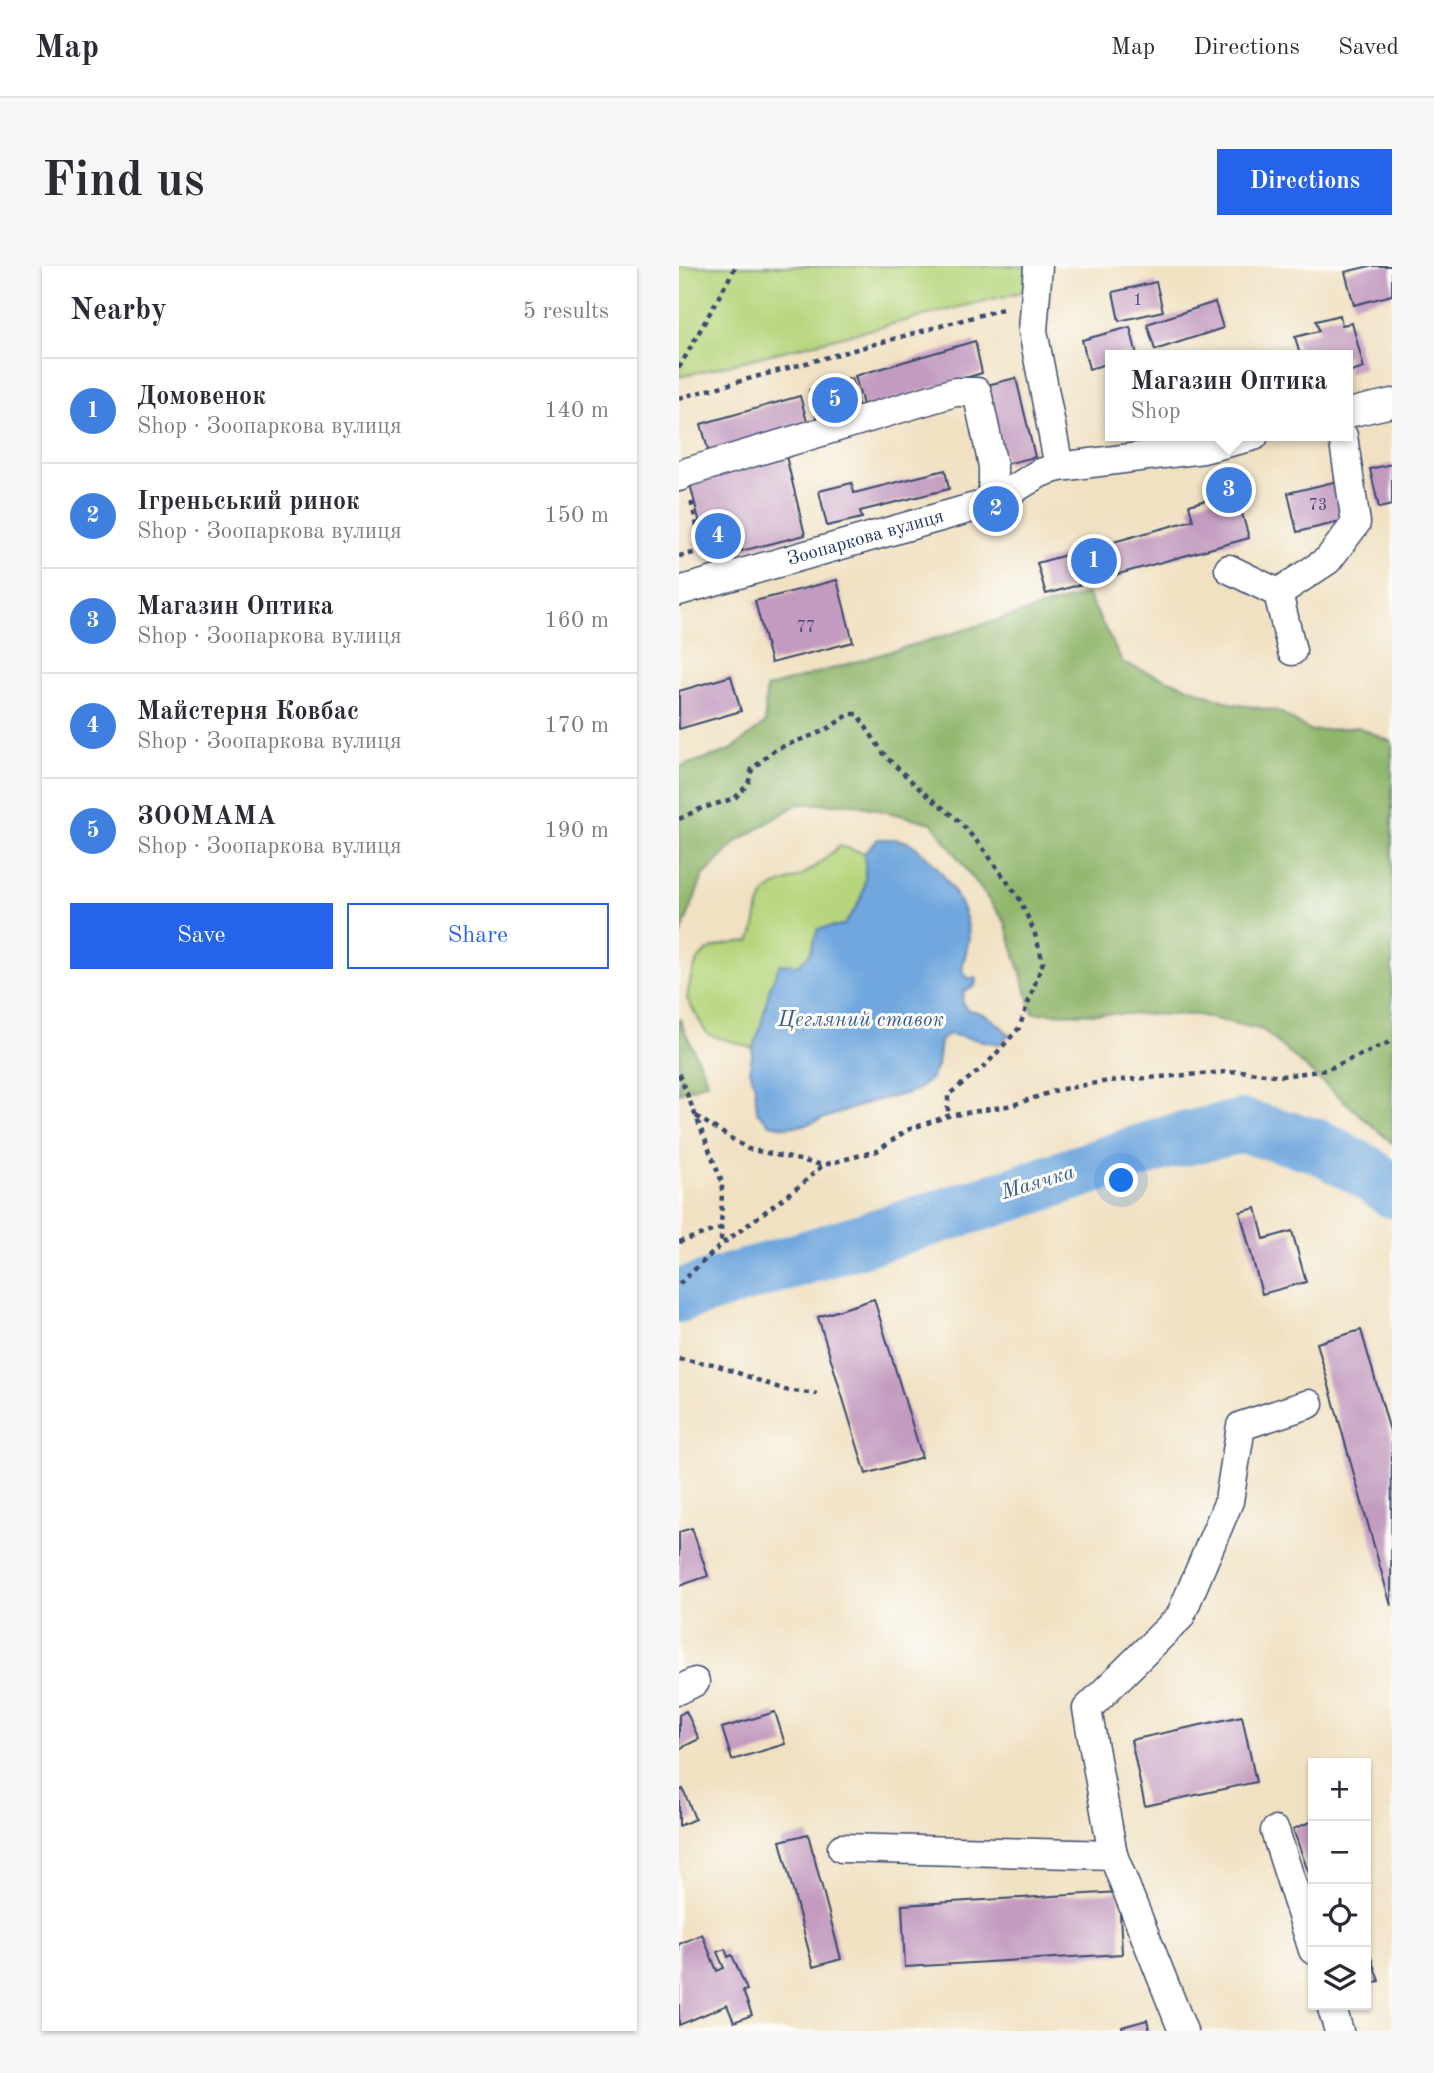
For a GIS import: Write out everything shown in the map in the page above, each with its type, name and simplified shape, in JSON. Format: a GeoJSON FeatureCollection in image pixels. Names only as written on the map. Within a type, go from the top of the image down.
{"type":"FeatureCollection","features":[{"type":"Feature","properties":{"kind":"street"},"geometry":{"type":"LineString","coordinates":[[1038,266],[1033,331],[1059,467]]}},
{"type":"Feature","properties":{"kind":"street"},"geometry":{"type":"LineString","coordinates":[[682,475],[955,392],[977,392],[993,467],[993,502]]}},
{"type":"Feature","properties":{"kind":"street"},"geometry":{"type":"LineString","coordinates":[[1353,412],[1392,403]]}},
{"type":"Feature","properties":{"kind":"street","name":"Зоопаркова вулиця"},"geometry":{"type":"LineString","coordinates":[[680,589],[993,502],[1040,472],[1059,467],[1203,449],[1234,441]]}},
{"type":"Feature","properties":{"kind":"street"},"geometry":{"type":"LineString","coordinates":[[1278,593],[1328,560],[1356,523],[1344,441]]}},
{"type":"Feature","properties":{"kind":"street"},"geometry":{"type":"LineString","coordinates":[[1229,569],[1278,593]]}},
{"type":"Feature","properties":{"kind":"street"},"geometry":{"type":"LineString","coordinates":[[1278,593],[1292,651]]}},
{"type":"Feature","properties":{"kind":"street"},"geometry":{"type":"LineString","coordinates":[[1184,2031],[1113,1855],[1087,1709],[1180,1617],[1229,1500],[1241,1426],[1308,1404]]}},
{"type":"Feature","properties":{"kind":"street"},"geometry":{"type":"LineString","coordinates":[[1275,1831],[1312,1947]]}},
{"type":"Feature","properties":{"kind":"street"},"geometry":{"type":"LineString","coordinates":[[842,1848],[1113,1855]]}},
{"type":"Feature","properties":{"kind":"street"},"geometry":{"type":"LineString","coordinates":[[1333,2010],[1339,2031]]}},
{"type":"Feature","properties":{"kind":"path"},"geometry":{"type":"LineString","coordinates":[[679,368],[736,266]]}},
{"type":"Feature","properties":{"kind":"path"},"geometry":{"type":"LineString","coordinates":[[679,398],[1035,300]]}},
{"type":"Feature","properties":{"kind":"path"},"geometry":{"type":"LineString","coordinates":[[679,556],[703,551],[682,475]]}},
{"type":"Feature","properties":{"kind":"path"},"geometry":{"type":"LineString","coordinates":[[679,818],[735,798],[748,784],[752,769],[776,749],[824,731],[849,714],[857,714],[886,757],[958,820],[985,851],[1019,898],[1034,931],[1043,962],[1019,1028],[986,1065],[948,1095],[948,1116]]}},
{"type":"Feature","properties":{"kind":"path"},"geometry":{"type":"LineString","coordinates":[[695,1116],[748,1149],[823,1165],[877,1151],[907,1130],[948,1116],[1013,1105],[1057,1090],[1108,1081],[1240,1071],[1282,1076],[1327,1070],[1392,1041]]}},
{"type":"Feature","properties":{"kind":"path"},"geometry":{"type":"LineString","coordinates":[[679,1074],[722,1182],[721,1245]]}},
{"type":"Feature","properties":{"kind":"path"},"geometry":{"type":"LineString","coordinates":[[679,1284],[721,1245],[823,1165]]}},
{"type":"Feature","properties":{"kind":"path"},"geometry":{"type":"LineString","coordinates":[[679,1242],[721,1228]]}},
{"type":"Feature","properties":{"kind":"path"},"geometry":{"type":"LineString","coordinates":[[679,1359],[713,1364],[785,1390],[817,1394]]}},
{"type":"Feature","properties":{"kind":"green space"},"geometry":{"type":"Polygon","coordinates":[[[679,266],[1044,266],[1049,285],[679,377],[679,266]]]}},
{"type":"Feature","properties":{"kind":"green space"},"geometry":{"type":"Polygon","coordinates":[[[1087,594],[1123,663],[1233,704],[1278,711],[1311,731],[1358,727],[1392,742],[1392,1143],[1263,1030],[1198,1015],[1033,1013],[1005,922],[932,823],[854,804],[798,804],[738,841],[703,876],[679,939],[679,767],[731,750],[765,723],[766,688],[1087,594]]]}},
{"type":"Feature","properties":{"kind":"green space"},"geometry":{"type":"Polygon","coordinates":[[[839,846],[864,853],[865,883],[851,916],[844,925],[818,929],[810,954],[798,966],[760,1029],[753,1048],[707,1034],[687,999],[697,961],[711,949],[750,941],[765,894],[773,887],[800,877],[839,846]]]}},
{"type":"Feature","properties":{"kind":"green space"},"geometry":{"type":"Polygon","coordinates":[[[679,1018],[708,1082],[679,1093],[679,1018]]]}},
{"type":"Feature","properties":{"kind":"water","name":"Цегляний ставок"},"geometry":{"type":"Polygon","coordinates":[[[878,839],[907,841],[929,859],[947,880],[965,916],[969,933],[962,970],[968,978],[976,978],[975,986],[964,992],[962,1002],[967,1010],[980,1012],[991,1018],[1009,1035],[999,1044],[948,1034],[940,1041],[937,1066],[932,1077],[920,1088],[805,1125],[786,1127],[770,1124],[757,1112],[750,1069],[770,987],[780,964],[798,965],[810,954],[818,929],[844,925],[851,916],[865,883],[864,853],[878,839]]]}},
{"type":"Feature","properties":{"kind":"building"},"geometry":{"type":"Polygon","coordinates":[[[1370,266],[1392,266],[1392,295],[1354,305],[1345,272],[1370,266]]]}},
{"type":"Feature","properties":{"kind":"building"},"geometry":{"type":"Polygon","coordinates":[[[1156,282],[1163,311],[1119,321],[1113,292],[1156,282]]]}},
{"type":"Feature","properties":{"kind":"building"},"geometry":{"type":"Polygon","coordinates":[[[1215,302],[1223,328],[1155,350],[1147,324],[1215,302]]]}},
{"type":"Feature","properties":{"kind":"building"},"geometry":{"type":"Polygon","coordinates":[[[1340,315],[1342,325],[1352,323],[1364,368],[1353,371],[1353,350],[1299,350],[1295,337],[1319,331],[1316,321],[1340,315]]]}},
{"type":"Feature","properties":{"kind":"building"},"geometry":{"type":"Polygon","coordinates":[[[1130,327],[1136,350],[1105,350],[1105,364],[1089,369],[1082,340],[1130,327]]]}},
{"type":"Feature","properties":{"kind":"building"},"geometry":{"type":"Polygon","coordinates":[[[975,341],[982,373],[864,408],[855,376],[975,341]]]}},
{"type":"Feature","properties":{"kind":"building"},"geometry":{"type":"Polygon","coordinates":[[[852,378],[859,410],[817,421],[809,390],[852,378]]]}},
{"type":"Feature","properties":{"kind":"building"},"geometry":{"type":"Polygon","coordinates":[[[1016,378],[1035,457],[1006,464],[987,385],[1016,378]]]}},
{"type":"Feature","properties":{"kind":"building"},"geometry":{"type":"Polygon","coordinates":[[[800,396],[808,425],[709,453],[701,424],[800,396]]]}},
{"type":"Feature","properties":{"kind":"building"},"geometry":{"type":"Polygon","coordinates":[[[786,456],[805,535],[709,559],[690,484],[786,456]]]}},
{"type":"Feature","properties":{"kind":"building"},"geometry":{"type":"Polygon","coordinates":[[[1392,464],[1392,505],[1379,508],[1370,469],[1392,464]]]}},
{"type":"Feature","properties":{"kind":"building"},"geometry":{"type":"Polygon","coordinates":[[[945,470],[949,489],[860,511],[862,518],[827,526],[819,491],[852,483],[854,493],[945,470]]]}},
{"type":"Feature","properties":{"kind":"building"},"geometry":{"type":"Polygon","coordinates":[[[1338,481],[1348,520],[1297,532],[1288,493],[1338,481]]]}},
{"type":"Feature","properties":{"kind":"building"},"geometry":{"type":"Polygon","coordinates":[[[1236,492],[1249,538],[1046,594],[1037,563],[1193,520],[1189,505],[1236,492]]]}},
{"type":"Feature","properties":{"kind":"building"},"geometry":{"type":"Polygon","coordinates":[[[837,580],[853,642],[771,663],[755,601],[837,580]]]}},
{"type":"Feature","properties":{"kind":"building"},"geometry":{"type":"Polygon","coordinates":[[[731,676],[741,711],[679,729],[679,691],[731,676]]]}},
{"type":"Feature","properties":{"kind":"building"},"geometry":{"type":"Polygon","coordinates":[[[1256,1208],[1264,1239],[1292,1231],[1306,1282],[1262,1294],[1240,1212],[1256,1208]]]}},
{"type":"Feature","properties":{"kind":"building"},"geometry":{"type":"Polygon","coordinates":[[[874,1299],[922,1457],[866,1474],[818,1317],[874,1299]]]}},
{"type":"Feature","properties":{"kind":"building"},"geometry":{"type":"Polygon","coordinates":[[[1361,1330],[1392,1438],[1391,1606],[1317,1343],[1361,1330]]]}},
{"type":"Feature","properties":{"kind":"building"},"geometry":{"type":"Polygon","coordinates":[[[692,1528],[708,1576],[679,1586],[679,1532],[692,1528]]]}},
{"type":"Feature","properties":{"kind":"building"},"geometry":{"type":"Polygon","coordinates":[[[686,1711],[699,1739],[679,1749],[679,1715],[686,1711]]]}},
{"type":"Feature","properties":{"kind":"building"},"geometry":{"type":"Polygon","coordinates":[[[775,1712],[785,1744],[732,1760],[722,1728],[775,1712]]]}},
{"type":"Feature","properties":{"kind":"building"},"geometry":{"type":"Polygon","coordinates":[[[1242,1716],[1256,1782],[1145,1806],[1131,1740],[1242,1716]]]}},
{"type":"Feature","properties":{"kind":"building"},"geometry":{"type":"Polygon","coordinates":[[[683,1789],[695,1819],[679,1826],[679,1791],[683,1789]]]}},
{"type":"Feature","properties":{"kind":"building"},"geometry":{"type":"Polygon","coordinates":[[[1308,1823],[1308,1871],[1293,1829],[1308,1823]]]}},
{"type":"Feature","properties":{"kind":"building"},"geometry":{"type":"Polygon","coordinates":[[[808,1834],[841,1959],[813,1967],[780,1841],[808,1834]]]}},
{"type":"Feature","properties":{"kind":"building"},"geometry":{"type":"Polygon","coordinates":[[[1119,1892],[1122,1954],[905,1967],[902,1905],[1119,1892]]]}},
{"type":"Feature","properties":{"kind":"building"},"geometry":{"type":"Polygon","coordinates":[[[702,1934],[717,1971],[724,1968],[717,1952],[725,1949],[728,1957],[732,1955],[747,1990],[743,1991],[752,2015],[734,2022],[727,2005],[679,2025],[679,1944],[702,1934]]]}},
{"type":"Feature","properties":{"kind":"building"},"geometry":{"type":"Polygon","coordinates":[[[1371,1958],[1379,1981],[1371,1983],[1371,1958]]]}},
{"type":"Feature","properties":{"kind":"building"},"geometry":{"type":"Polygon","coordinates":[[[1147,2020],[1150,2031],[1123,2031],[1122,2027],[1147,2020]]]}},
{"type":"Feature","properties":{"kind":"waterway","name":"Маячка"},"geometry":{"type":"LineString","coordinates":[[679,1296],[1013,1194],[1165,1143],[1243,1126],[1318,1146],[1366,1172],[1392,1191]]}},
{"type":"Feature","properties":{"kind":"place","name":"ЗООМАМА"},"geometry":{"type":"Point","coordinates":[835,400]}},
{"type":"Feature","properties":{"kind":"place","name":"Магазин Оптика"},"geometry":{"type":"Point","coordinates":[1229,490]}},
{"type":"Feature","properties":{"kind":"place","name":"Ігреньський ринок"},"geometry":{"type":"Point","coordinates":[996,509]}},
{"type":"Feature","properties":{"kind":"place","name":"Майстерня Ковбас"},"geometry":{"type":"Point","coordinates":[718,536]}},
{"type":"Feature","properties":{"kind":"place","name":"Домовенок"},"geometry":{"type":"Point","coordinates":[1094,561]}}]}
